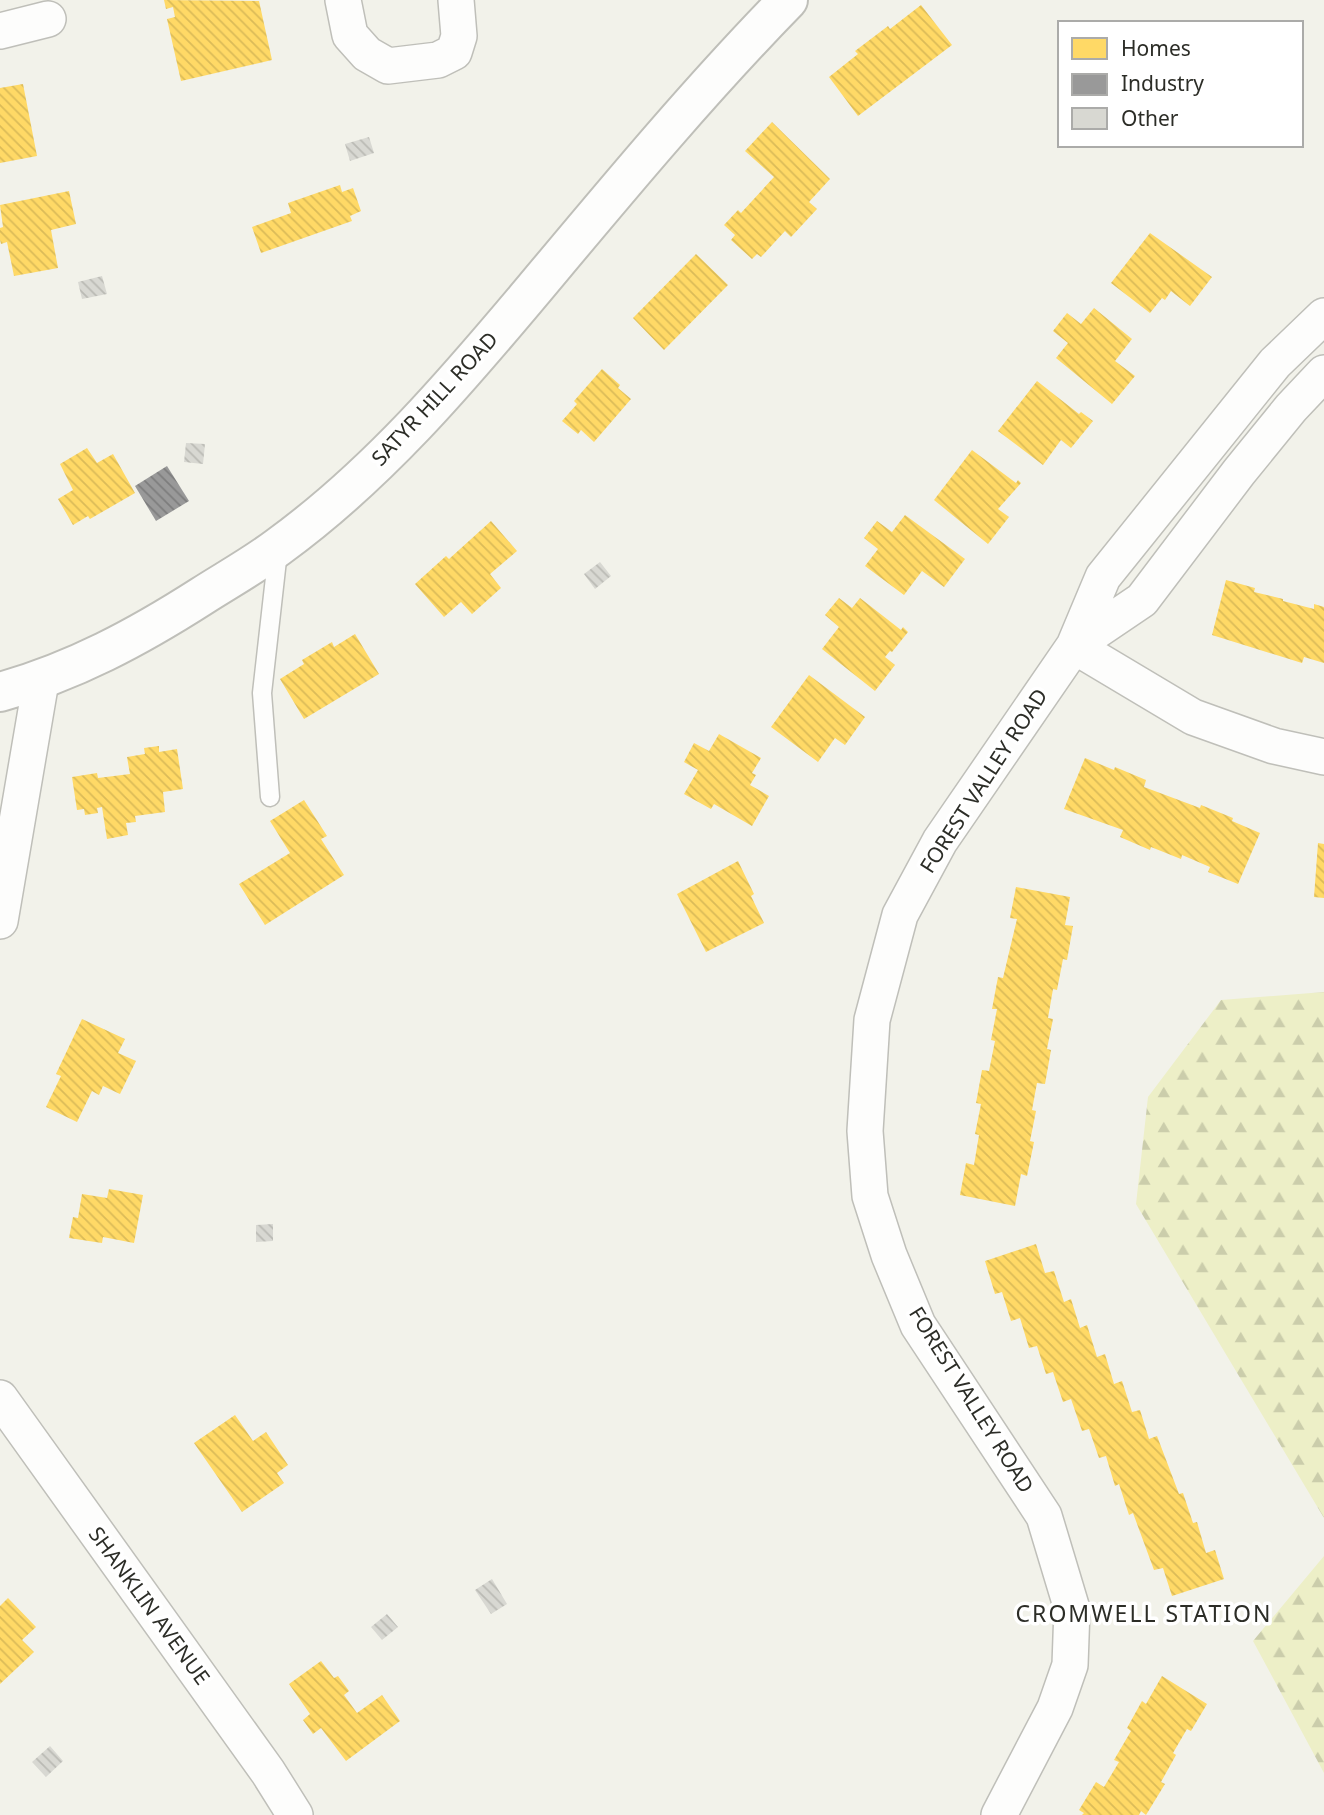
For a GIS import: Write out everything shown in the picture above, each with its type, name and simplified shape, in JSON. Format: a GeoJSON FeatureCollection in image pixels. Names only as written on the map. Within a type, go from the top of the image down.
{"type":"FeatureCollection","features":[{"type":"Feature","properties":{"kind":"street"},"geometry":{"type":"LineString","coordinates":[[343,0],[350,35],[367,54],[388,66],[438,60],[454,52],[459,36],[456,0]]}},
{"type":"Feature","properties":{"kind":"street","name":"SATYR HILL ROAD"},"geometry":{"type":"LineString","coordinates":[[0,692],[41,681],[154,627],[278,547],[363,476],[422,419],[687,110],[788,0]]}},
{"type":"Feature","properties":{"kind":"street"},"geometry":{"type":"LineString","coordinates":[[0,31],[48,19]]}},
{"type":"Feature","properties":{"kind":"street","name":"FOREST VALLEY ROAD"},"geometry":{"type":"LineString","coordinates":[[999,1815],[1055,1708],[1070,1665],[1072,1609],[1044,1516],[918,1325],[889,1255],[870,1196],[865,1131],[872,1020],[900,915],[940,841],[1074,646],[1103,577],[1275,363],[1324,316]]}},
{"type":"Feature","properties":{"kind":"street","name":"FOREST VALLEY ROAD"},"geometry":{"type":"LineString","coordinates":[[1074,646],[1142,600],[1291,408],[1324,373]]}},
{"type":"Feature","properties":{"kind":"street"},"geometry":{"type":"LineString","coordinates":[[1074,646],[1193,718],[1274,746],[1324,757]]}},
{"type":"Feature","properties":{"kind":"street"},"geometry":{"type":"LineString","coordinates":[[0,921],[41,681]]}},
{"type":"Feature","properties":{"kind":"street","name":"SHANKLIN AVENUE"},"geometry":{"type":"LineString","coordinates":[[0,1398],[268,1772],[295,1815]]}},
{"type":"Feature","properties":{"kind":"lane"},"geometry":{"type":"LineString","coordinates":[[270,797],[262,693],[278,547]]}},
{"type":"Feature","properties":{"kind":"green space"},"geometry":{"type":"Polygon","coordinates":[[[1324,992],[1324,1518],[1136,1204],[1148,1097],[1221,1000],[1324,992]]]}},
{"type":"Feature","properties":{"kind":"green space"},"geometry":{"type":"Polygon","coordinates":[[[1324,1556],[1324,1773],[1253,1641],[1324,1556]]]}},
{"type":"Feature","properties":{"kind":"building: Homes"},"geometry":{"type":"Polygon","coordinates":[[[164,0],[259,1],[272,60],[181,81],[167,19],[175,17],[173,7],[166,9],[164,0]]]}},
{"type":"Feature","properties":{"kind":"building: Homes"},"geometry":{"type":"Polygon","coordinates":[[[921,5],[952,45],[858,116],[829,77],[858,54],[855,51],[921,5]]]}},
{"type":"Feature","properties":{"kind":"building: Homes"},"geometry":{"type":"Polygon","coordinates":[[[23,84],[37,156],[0,163],[0,88],[23,84]]]}},
{"type":"Feature","properties":{"kind":"building: Homes"},"geometry":{"type":"Polygon","coordinates":[[[772,122],[830,179],[809,202],[817,209],[791,237],[785,231],[761,257],[757,254],[752,259],[731,240],[735,235],[724,225],[738,210],[741,213],[774,177],[745,151],[772,122]]]}},
{"type":"Feature","properties":{"kind":"building: Homes"},"geometry":{"type":"Polygon","coordinates":[[[340,185],[342,192],[353,188],[361,211],[350,216],[352,221],[261,253],[252,227],[291,213],[288,203],[340,185]]]}},
{"type":"Feature","properties":{"kind":"building: Homes"},"geometry":{"type":"Polygon","coordinates":[[[69,191],[76,224],[51,230],[58,268],[14,276],[7,242],[1,244],[0,240],[0,228],[3,227],[0,205],[69,191]]]}},
{"type":"Feature","properties":{"kind":"building: Homes"},"geometry":{"type":"Polygon","coordinates":[[[1150,233],[1212,277],[1190,306],[1171,291],[1150,313],[1111,283],[1150,233]]]}},
{"type":"Feature","properties":{"kind":"building: Homes"},"geometry":{"type":"Polygon","coordinates":[[[696,254],[728,285],[664,350],[633,318],[696,254]]]}},
{"type":"Feature","properties":{"kind":"building: Homes"},"geometry":{"type":"Polygon","coordinates":[[[1094,308],[1132,339],[1115,361],[1135,376],[1112,404],[1056,358],[1068,343],[1053,331],[1067,313],[1081,324],[1094,308]]]}},
{"type":"Feature","properties":{"kind":"building: Homes"},"geometry":{"type":"Polygon","coordinates":[[[602,369],[631,399],[594,442],[581,430],[578,434],[562,421],[577,404],[574,401],[602,369]]]}},
{"type":"Feature","properties":{"kind":"building: Homes"},"geometry":{"type":"Polygon","coordinates":[[[1037,381],[1079,414],[1081,412],[1093,421],[1071,448],[1061,440],[1043,465],[998,431],[1037,381]]]}},
{"type":"Feature","properties":{"kind":"building: Homes"},"geometry":{"type":"Polygon","coordinates":[[[87,448],[97,463],[113,454],[135,493],[90,519],[88,516],[73,525],[58,499],[73,490],[60,464],[87,448]]]}},
{"type":"Feature","properties":{"kind":"building: Homes"},"geometry":{"type":"Polygon","coordinates":[[[972,450],[1016,483],[1018,480],[1021,483],[998,509],[1009,517],[988,544],[934,500],[972,450]]]}},
{"type":"Feature","properties":{"kind":"building: Homes"},"geometry":{"type":"Polygon","coordinates":[[[905,515],[965,559],[944,587],[922,571],[904,595],[865,566],[878,549],[864,538],[877,521],[892,532],[905,515]]]}},
{"type":"Feature","properties":{"kind":"building: Homes"},"geometry":{"type":"Polygon","coordinates":[[[491,521],[517,551],[490,574],[501,588],[472,614],[461,602],[444,617],[415,584],[446,556],[449,559],[491,521]]]}},
{"type":"Feature","properties":{"kind":"building: Homes"},"geometry":{"type":"Polygon","coordinates":[[[1226,580],[1255,588],[1254,592],[1283,601],[1314,609],[1314,604],[1324,607],[1324,663],[1304,657],[1302,663],[1212,635],[1226,580]]]}},
{"type":"Feature","properties":{"kind":"building: Homes"},"geometry":{"type":"Polygon","coordinates":[[[839,598],[852,608],[860,598],[901,630],[903,627],[908,632],[885,657],[895,665],[875,691],[822,649],[839,627],[825,615],[839,598]]]}},
{"type":"Feature","properties":{"kind":"building: Homes"},"geometry":{"type":"Polygon","coordinates":[[[355,634],[379,674],[304,719],[280,679],[304,664],[302,660],[332,642],[334,647],[355,634]]]}},
{"type":"Feature","properties":{"kind":"building: Homes"},"geometry":{"type":"Polygon","coordinates":[[[809,675],[865,717],[845,745],[835,738],[818,762],[771,727],[809,675]]]}},
{"type":"Feature","properties":{"kind":"building: Homes"},"geometry":{"type":"Polygon","coordinates":[[[719,734],[761,758],[752,773],[756,775],[750,785],[769,796],[752,826],[714,804],[711,809],[684,794],[698,770],[684,762],[694,743],[709,751],[719,734]]]}},
{"type":"Feature","properties":{"kind":"building: Homes"},"geometry":{"type":"Polygon","coordinates":[[[159,746],[159,752],[177,749],[183,789],[163,792],[165,812],[135,816],[136,822],[126,823],[128,835],[107,839],[102,807],[97,808],[98,813],[85,815],[84,809],[77,810],[72,777],[97,773],[98,778],[130,774],[127,757],[145,754],[144,748],[159,746]]]}},
{"type":"Feature","properties":{"kind":"building: Homes"},"geometry":{"type":"Polygon","coordinates":[[[1085,758],[1146,780],[1144,787],[1200,808],[1201,805],[1260,833],[1238,884],[1208,872],[1210,867],[1182,855],[1181,859],[1151,847],[1150,850],[1120,837],[1123,830],[1064,809],[1085,758]]]}},
{"type":"Feature","properties":{"kind":"building: Homes"},"geometry":{"type":"Polygon","coordinates":[[[304,800],[327,836],[321,839],[344,875],[265,925],[239,884],[290,853],[270,821],[304,800]]]}},
{"type":"Feature","properties":{"kind":"building: Homes"},"geometry":{"type":"Polygon","coordinates":[[[1318,843],[1324,844],[1324,898],[1314,897],[1318,843]]]}},
{"type":"Feature","properties":{"kind":"building: Homes"},"geometry":{"type":"Polygon","coordinates":[[[738,861],[764,923],[706,952],[677,894],[738,861]]]}},
{"type":"Feature","properties":{"kind":"building: Homes"},"geometry":{"type":"Polygon","coordinates":[[[1016,887],[1070,897],[1065,925],[1073,926],[1067,960],[1063,959],[1057,990],[1053,989],[1048,1018],[1053,1019],[1047,1049],[1051,1050],[1045,1084],[1037,1083],[1032,1110],[1036,1111],[1030,1141],[1034,1142],[1027,1176],[1021,1174],[1015,1206],[960,1195],[966,1163],[974,1165],[979,1135],[975,1134],[981,1104],[976,1103],[982,1070],[989,1071],[995,1041],[991,1040],[997,1009],[992,1009],[998,977],[1003,978],[1017,919],[1010,918],[1016,887]]]}},
{"type":"Feature","properties":{"kind":"building: Homes"},"geometry":{"type":"Polygon","coordinates":[[[82,1019],[125,1039],[118,1053],[136,1061],[120,1094],[103,1086],[99,1095],[92,1091],[77,1122],[46,1107],[61,1076],[56,1074],[82,1019]]]}},
{"type":"Feature","properties":{"kind":"building: Homes"},"geometry":{"type":"Polygon","coordinates":[[[109,1189],[143,1195],[134,1243],[103,1237],[102,1243],[69,1238],[73,1217],[78,1218],[82,1194],[107,1198],[109,1189]]]}},
{"type":"Feature","properties":{"kind":"building: Homes"},"geometry":{"type":"Polygon","coordinates":[[[1036,1244],[1045,1273],[1054,1271],[1064,1302],[1071,1299],[1080,1328],[1087,1325],[1097,1357],[1105,1354],[1114,1384],[1122,1381],[1132,1412],[1140,1410],[1149,1439],[1157,1436],[1179,1494],[1183,1493],[1193,1523],[1197,1522],[1206,1553],[1215,1550],[1224,1579],[1172,1596],[1163,1568],[1154,1570],[1133,1513],[1129,1515],[1119,1484],[1115,1486],[1106,1456],[1099,1458],[1089,1429],[1082,1431],[1071,1399],[1063,1402],[1053,1372],[1046,1374],[1037,1346],[1029,1348],[1020,1318],[1011,1321],[1002,1292],[995,1294],[985,1261],[1036,1244]]]}},
{"type":"Feature","properties":{"kind":"building: Homes"},"geometry":{"type":"Polygon","coordinates":[[[235,1415],[253,1441],[266,1432],[288,1465],[277,1473],[284,1483],[242,1512],[194,1443],[235,1415]]]}},
{"type":"Feature","properties":{"kind":"building: Homes"},"geometry":{"type":"Polygon","coordinates":[[[8,1598],[36,1627],[22,1640],[34,1652],[0,1684],[0,1606],[8,1598]]]}},
{"type":"Feature","properties":{"kind":"building: Homes"},"geometry":{"type":"Polygon","coordinates":[[[321,1661],[334,1678],[338,1676],[349,1691],[344,1695],[357,1713],[382,1695],[400,1721],[346,1761],[321,1728],[313,1734],[303,1720],[310,1714],[289,1684],[321,1661]]]}},
{"type":"Feature","properties":{"kind":"building: Homes"},"geometry":{"type":"Polygon","coordinates":[[[1162,1676],[1207,1704],[1191,1731],[1187,1729],[1173,1753],[1176,1755],[1161,1782],[1165,1784],[1146,1815],[1141,1811],[1139,1815],[1082,1815],[1084,1813],[1079,1810],[1096,1782],[1104,1787],[1119,1762],[1114,1760],[1131,1731],[1127,1728],[1142,1701],[1146,1704],[1162,1676]]]}},
{"type":"Feature","properties":{"kind":"building: Industry"},"geometry":{"type":"Polygon","coordinates":[[[167,466],[189,501],[156,521],[135,486],[167,466]]]}},
{"type":"Feature","properties":{"kind":"building: Other"},"geometry":{"type":"Polygon","coordinates":[[[369,137],[374,153],[350,161],[345,144],[369,137]]]}},
{"type":"Feature","properties":{"kind":"building: Other"},"geometry":{"type":"Polygon","coordinates":[[[102,276],[107,294],[82,299],[78,282],[102,276]]]}},
{"type":"Feature","properties":{"kind":"building: Other"},"geometry":{"type":"Polygon","coordinates":[[[186,443],[205,444],[203,464],[184,462],[186,443]]]}},
{"type":"Feature","properties":{"kind":"building: Other"},"geometry":{"type":"Polygon","coordinates":[[[600,562],[611,576],[595,589],[584,574],[600,562]]]}},
{"type":"Feature","properties":{"kind":"building: Other"},"geometry":{"type":"Polygon","coordinates":[[[273,1224],[273,1241],[256,1242],[256,1225],[273,1224]]]}},
{"type":"Feature","properties":{"kind":"building: Other"},"geometry":{"type":"Polygon","coordinates":[[[492,1579],[507,1604],[491,1614],[475,1590],[492,1579]]]}},
{"type":"Feature","properties":{"kind":"building: Other"},"geometry":{"type":"Polygon","coordinates":[[[387,1614],[398,1627],[382,1640],[371,1627],[387,1614]]]}},
{"type":"Feature","properties":{"kind":"building: Other"},"geometry":{"type":"Polygon","coordinates":[[[50,1746],[63,1761],[46,1777],[32,1762],[50,1746]]]}},
{"type":"Feature","properties":{"kind":"district","name":"CROMWELL STATION"},"geometry":{"type":"Point","coordinates":[1144,1614]}}]}
